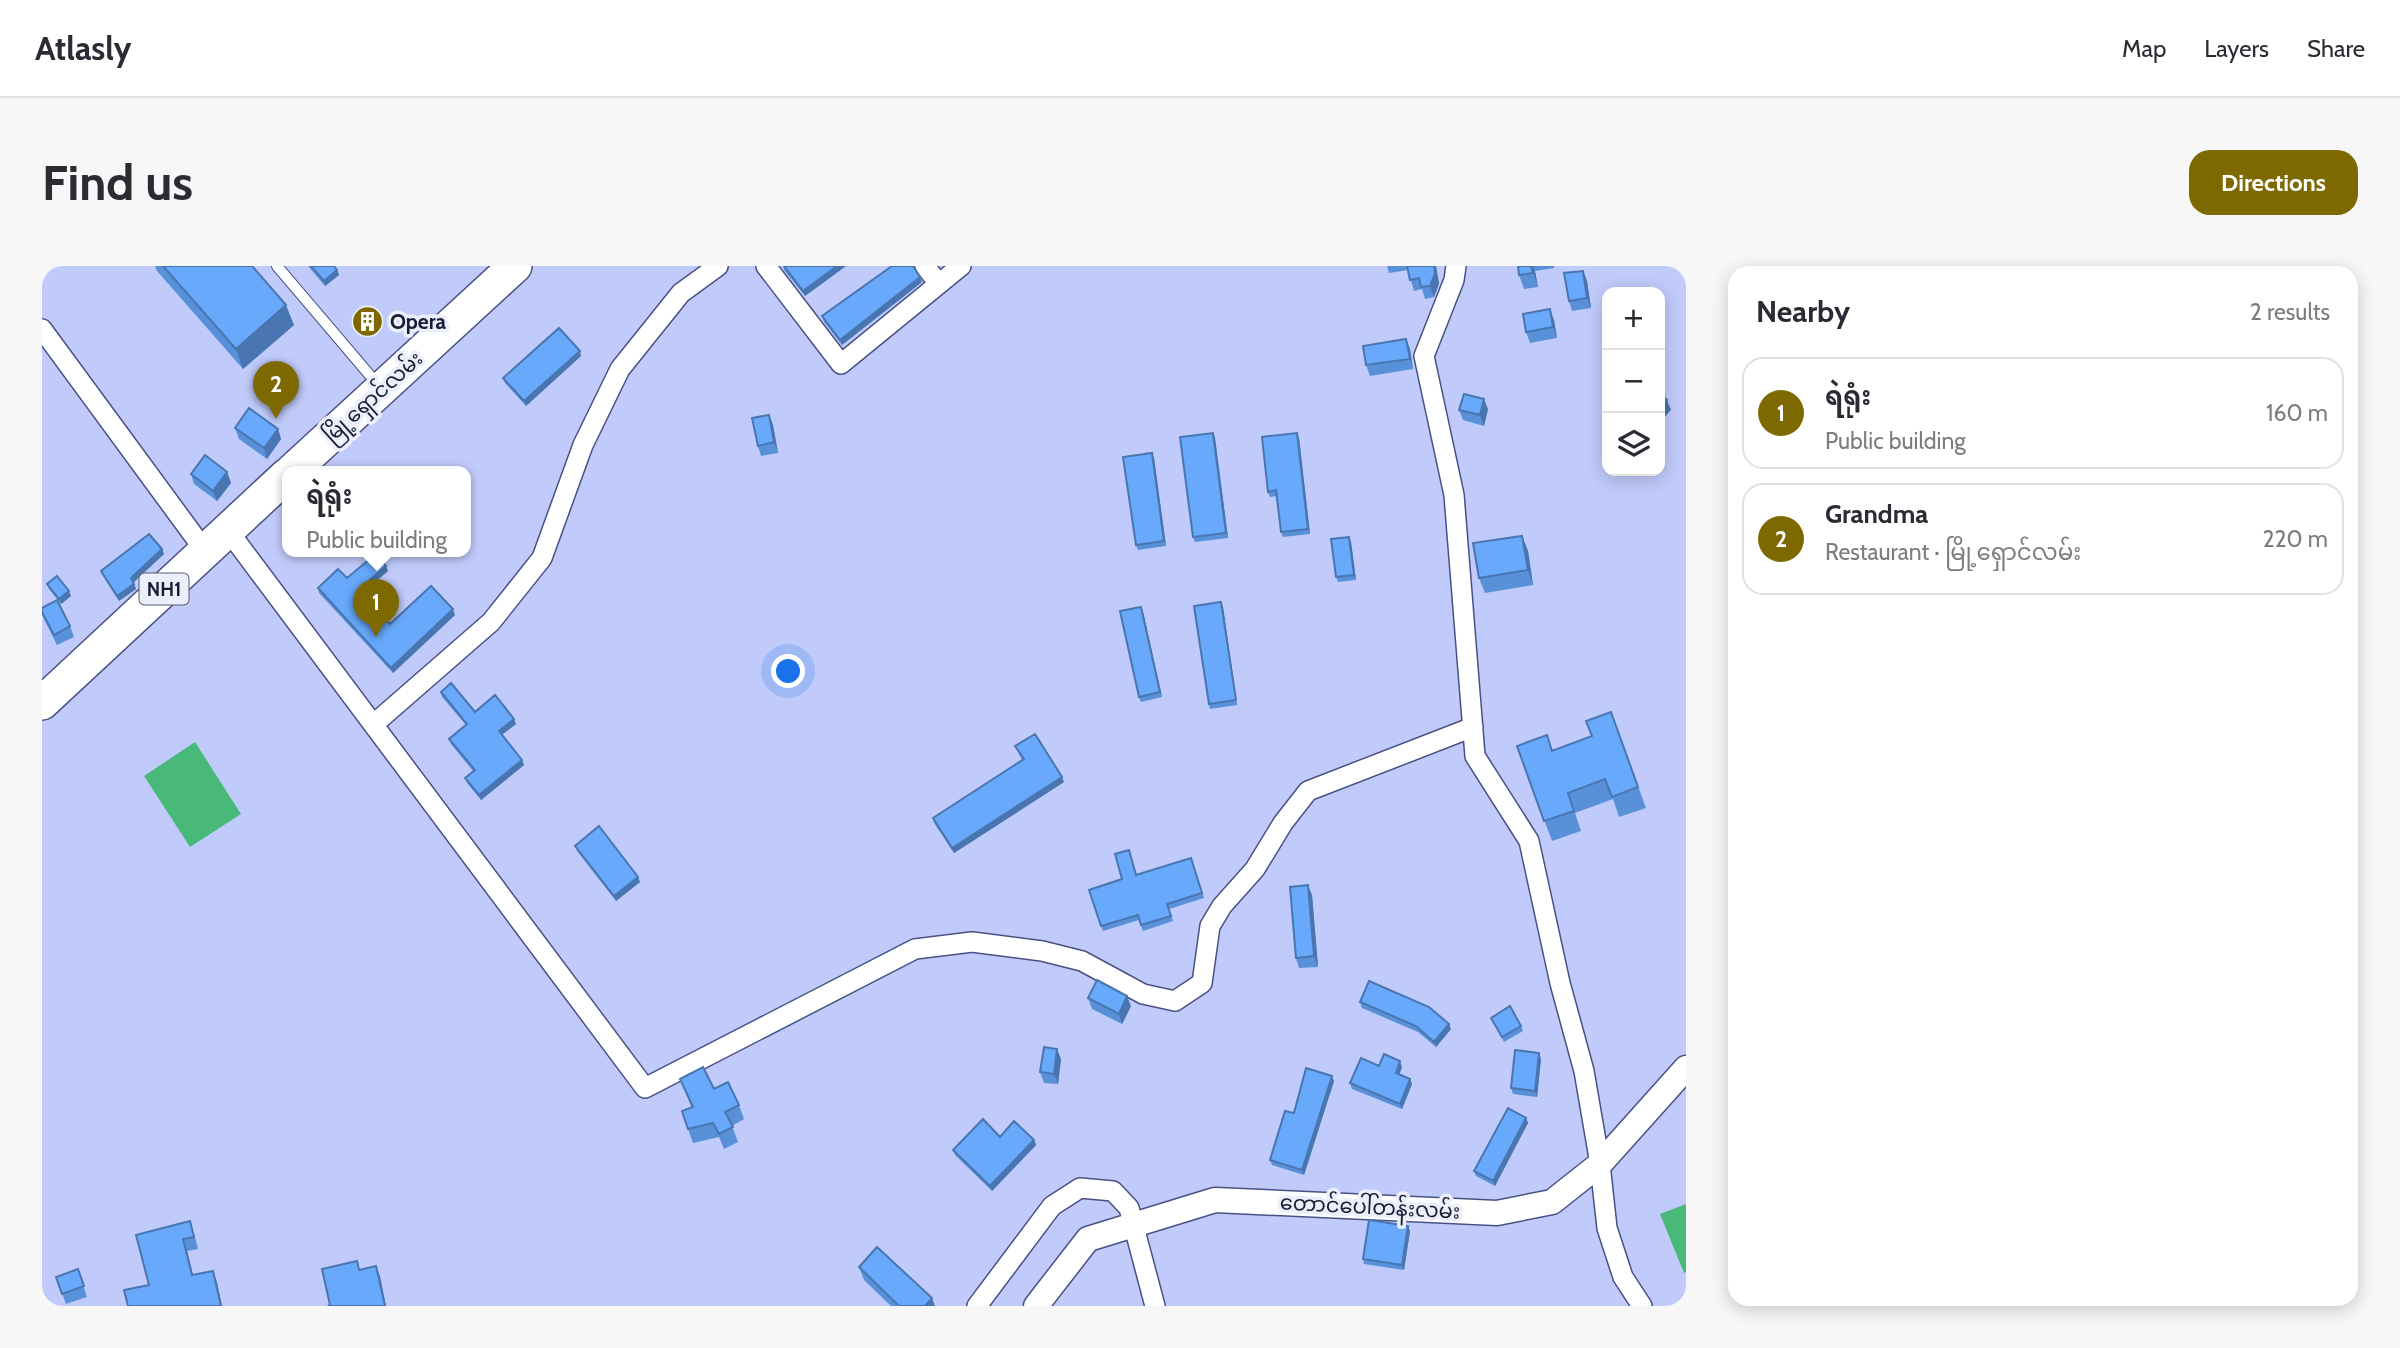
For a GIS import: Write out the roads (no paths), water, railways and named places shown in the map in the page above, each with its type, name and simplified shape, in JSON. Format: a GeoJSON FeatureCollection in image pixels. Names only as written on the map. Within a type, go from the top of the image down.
{"type":"FeatureCollection","features":[{"type":"Feature","properties":{"kind":"highway","name":"မြို့ရှောင်လမ်း"},"geometry":{"type":"LineString","coordinates":[[297,466],[515,266]]}},
{"type":"Feature","properties":{"kind":"highway","name":"NH1"},"geometry":{"type":"LineString","coordinates":[[42,703],[282,480]]}},
{"type":"Feature","properties":{"kind":"street"},"geometry":{"type":"LineString","coordinates":[[374,724],[491,622],[542,558],[583,446],[621,369],[681,293],[718,266]]}},
{"type":"Feature","properties":{"kind":"street"},"geometry":{"type":"LineString","coordinates":[[925,266],[939,284]]}},
{"type":"Feature","properties":{"kind":"street"},"geometry":{"type":"LineString","coordinates":[[769,267],[841,363],[961,266]]}},
{"type":"Feature","properties":{"kind":"street"},"geometry":{"type":"LineString","coordinates":[[1456,266],[1454,280],[1424,356],[1454,495],[1475,755],[1529,841],[1560,983],[1584,1071],[1600,1164],[1607,1228],[1623,1277],[1642,1306]]}},
{"type":"Feature","properties":{"kind":"street"},"geometry":{"type":"LineString","coordinates":[[42,330],[216,540],[374,724],[645,1088],[915,949],[972,942],[1042,951],[1082,961],[1143,994],[1175,1001],[1202,983],[1210,926],[1222,906],[1255,869],[1283,823],[1308,790],[1473,727]]}},
{"type":"Feature","properties":{"kind":"street","name":"တောင်ပေါ်တန်းလမ်း"},"geometry":{"type":"LineString","coordinates":[[1036,1306],[1088,1239],[1214,1200],[1497,1213],[1552,1202],[1600,1164],[1686,1068]]}},
{"type":"Feature","properties":{"kind":"street"},"geometry":{"type":"LineString","coordinates":[[977,1306],[1052,1206],[1080,1188],[1113,1191],[1129,1208],[1155,1306]]}},
{"type":"Feature","properties":{"kind":"lane"},"geometry":{"type":"LineString","coordinates":[[277,266],[381,389]]}},
{"type":"Feature","properties":{"kind":"place","name":"Opera"},"geometry":{"type":"Point","coordinates":[367,322]}},
{"type":"Feature","properties":{"kind":"place","name":"Grandma"},"geometry":{"type":"Point","coordinates":[276,419]}},
{"type":"Feature","properties":{"kind":"place","name":"ရဲရုံး"},"geometry":{"type":"Point","coordinates":[376,637]}}]}
